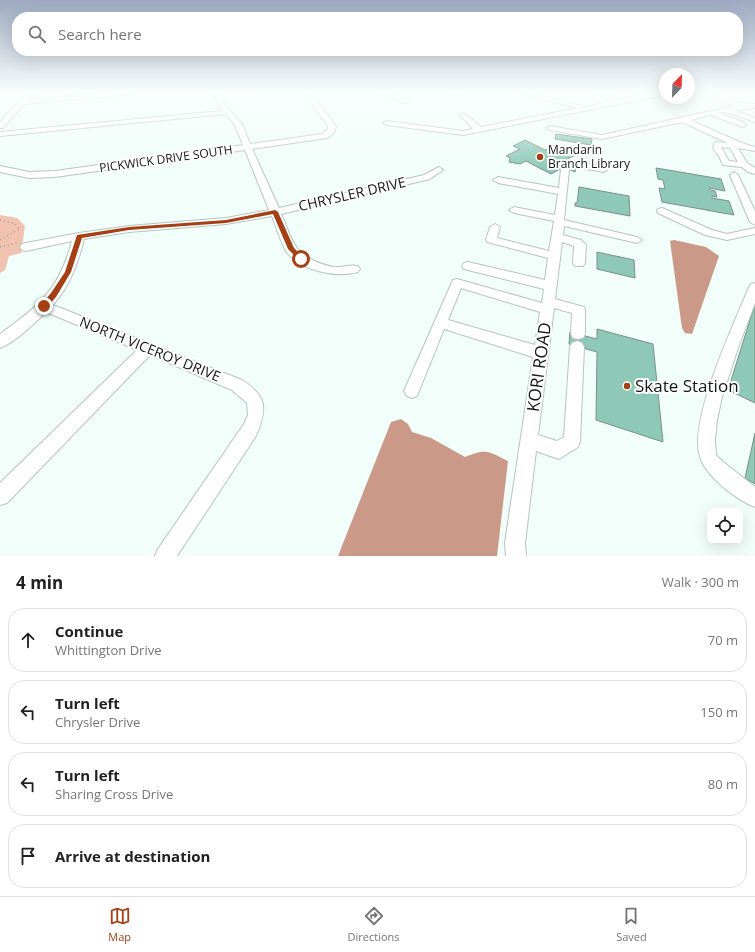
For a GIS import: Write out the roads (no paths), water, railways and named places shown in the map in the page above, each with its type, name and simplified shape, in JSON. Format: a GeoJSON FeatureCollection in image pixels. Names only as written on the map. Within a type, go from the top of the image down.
{"type":"FeatureCollection","features":[{"type":"Feature","properties":{"kind":"street"},"geometry":{"type":"LineString","coordinates":[[0,126],[8,118]]}},
{"type":"Feature","properties":{"kind":"street"},"geometry":{"type":"LineString","coordinates":[[0,134],[172,118]]}},
{"type":"Feature","properties":{"kind":"street"},"geometry":{"type":"LineString","coordinates":[[232,118],[238,124],[291,249],[301,259],[336,271],[354,269]]}},
{"type":"Feature","properties":{"kind":"street","name":"PICKWICK DRIVE SOUTH"},"geometry":{"type":"LineString","coordinates":[[0,168],[25,174],[45,175],[320,137],[331,131],[333,128],[327,118]]}},
{"type":"Feature","properties":{"kind":"street"},"geometry":{"type":"LineString","coordinates":[[467,118],[479,130]]}},
{"type":"Feature","properties":{"kind":"street"},"geometry":{"type":"LineString","coordinates":[[387,123],[459,133],[540,118]]}},
{"type":"Feature","properties":{"kind":"street"},"geometry":{"type":"LineString","coordinates":[[550,128],[602,137],[691,118]]}},
{"type":"Feature","properties":{"kind":"street"},"geometry":{"type":"LineString","coordinates":[[724,118],[742,125]]}},
{"type":"Feature","properties":{"kind":"street"},"geometry":{"type":"LineString","coordinates":[[682,120],[736,146],[743,165]]}},
{"type":"Feature","properties":{"kind":"street"},"geometry":{"type":"LineString","coordinates":[[571,126],[617,134]]}},
{"type":"Feature","properties":{"kind":"street"},"geometry":{"type":"LineString","coordinates":[[755,149],[718,144],[717,148],[724,155],[726,163],[743,165],[755,171]]}},
{"type":"Feature","properties":{"kind":"street"},"geometry":{"type":"LineString","coordinates":[[498,180],[567,176],[575,164],[604,169]]}},
{"type":"Feature","properties":{"kind":"street","name":"CHRYSLER DRIVE"},"geometry":{"type":"LineString","coordinates":[[23,247],[79,236],[129,229],[226,221],[275,212],[427,177],[439,170]]}},
{"type":"Feature","properties":{"kind":"street"},"geometry":{"type":"LineString","coordinates":[[755,178],[734,174],[755,222]]}},
{"type":"Feature","properties":{"kind":"street","name":"KORI ROAD"},"geometry":{"type":"LineString","coordinates":[[516,556],[514,543],[559,220],[567,176]]}},
{"type":"Feature","properties":{"kind":"street"},"geometry":{"type":"LineString","coordinates":[[514,210],[637,240]]}},
{"type":"Feature","properties":{"kind":"street"},"geometry":{"type":"LineString","coordinates":[[662,211],[709,234],[727,237],[755,231]]}},
{"type":"Feature","properties":{"kind":"street"},"geometry":{"type":"LineString","coordinates":[[495,227],[491,240],[554,256]]}},
{"type":"Feature","properties":{"kind":"street"},"geometry":{"type":"LineString","coordinates":[[0,342],[44,306],[54,295],[68,272],[79,236]]}},
{"type":"Feature","properties":{"kind":"street"},"geometry":{"type":"LineString","coordinates":[[557,237],[577,242],[580,245],[579,263]]}},
{"type":"Feature","properties":{"kind":"street"},"geometry":{"type":"LineString","coordinates":[[468,266],[550,286]]}},
{"type":"Feature","properties":{"kind":"street"},"geometry":{"type":"LineString","coordinates":[[412,391],[457,283],[548,305],[579,310],[572,441],[559,450],[529,440]]}},
{"type":"Feature","properties":{"kind":"street"},"geometry":{"type":"LineString","coordinates":[[755,287],[717,387],[708,418],[706,439],[708,457],[721,473],[755,498]]}},
{"type":"Feature","properties":{"kind":"street","name":"NORTH VICEROY DRIVE"},"geometry":{"type":"LineString","coordinates":[[44,306],[237,385],[253,397],[256,404],[257,413],[250,430],[165,556]]}},
{"type":"Feature","properties":{"kind":"street"},"geometry":{"type":"LineString","coordinates":[[440,323],[541,353]]}},
{"type":"Feature","properties":{"kind":"street"},"geometry":{"type":"LineString","coordinates":[[0,496],[148,348]]}},
{"type":"Feature","properties":{"kind":"place","name":"Mandarin Branch Library"},"geometry":{"type":"Point","coordinates":[540,157]}},
{"type":"Feature","properties":{"kind":"place","name":"Skate Station"},"geometry":{"type":"Point","coordinates":[627,386]}}]}
